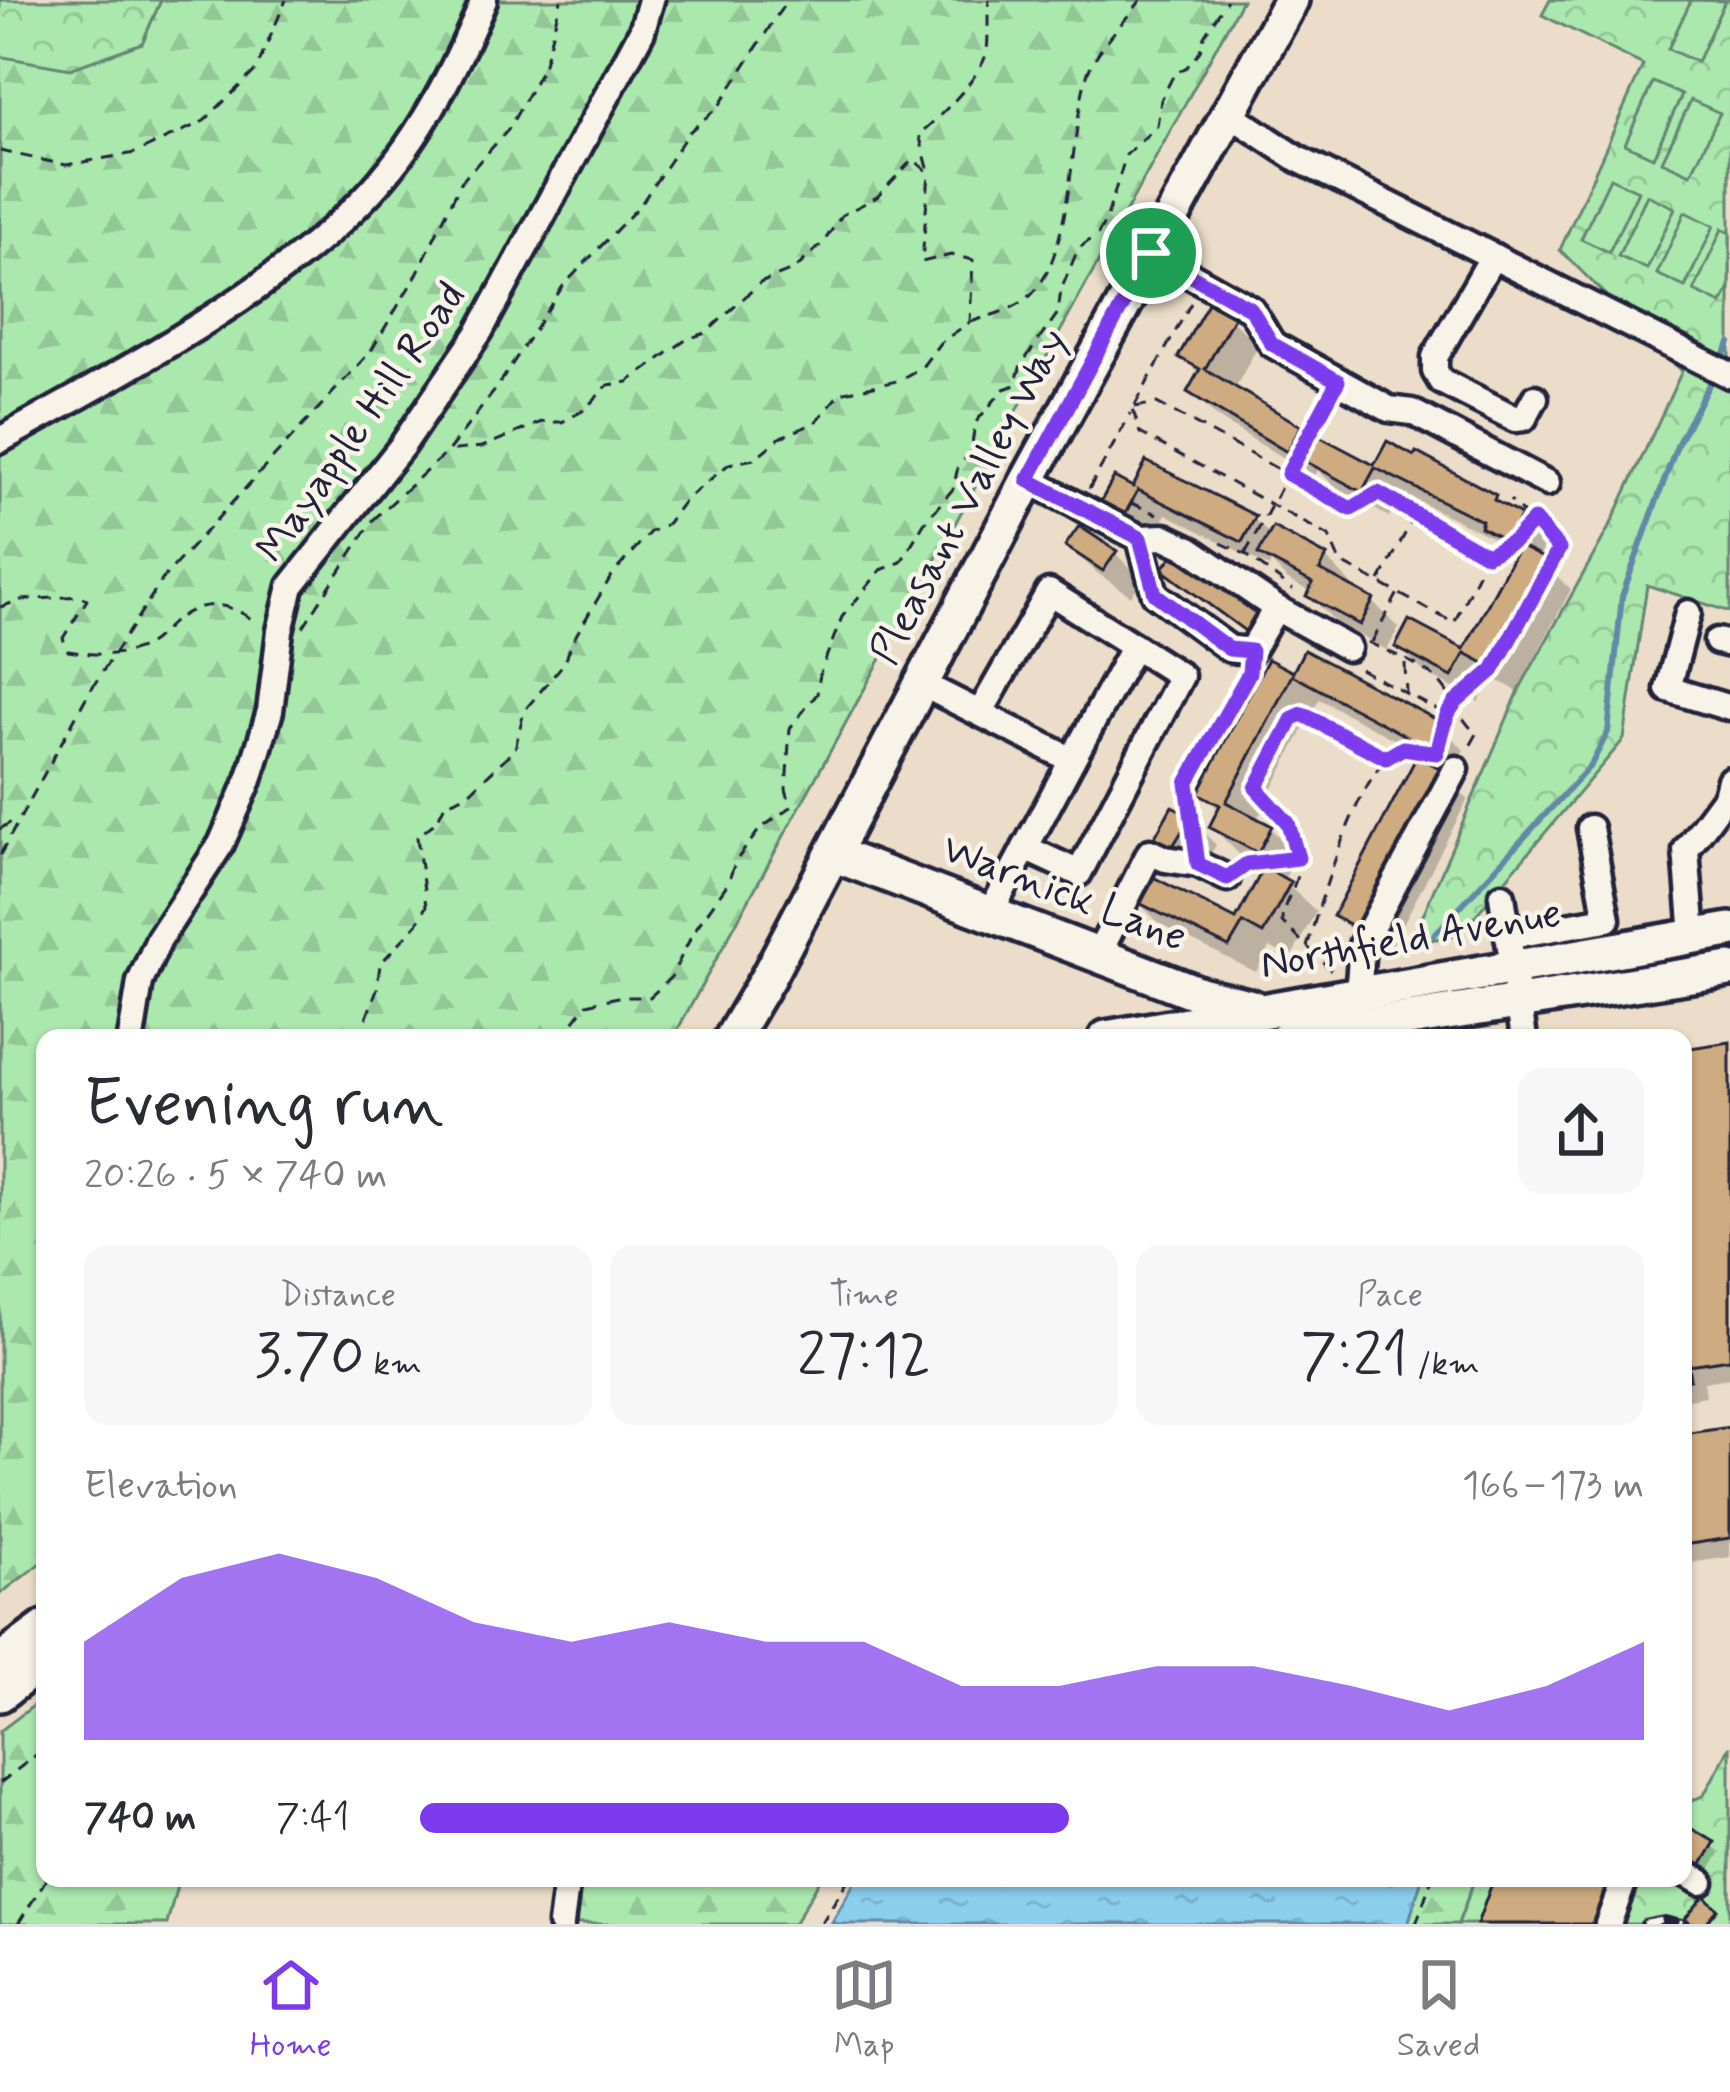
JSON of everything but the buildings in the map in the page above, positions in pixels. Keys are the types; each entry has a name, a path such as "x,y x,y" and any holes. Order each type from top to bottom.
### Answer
{"main road":[{"name":"Pleasant Valley Way","path":"737,1029 1028,480 1291,0"},
{"name":"Warnick Lane","path":"833,854 1200,994 1265,1010"},
{"name":"Northfield Avenue","path":"1210,1029 1347,985 1511,952 1730,930"},
{"name":"Northfield Avenue","path":"1349,1029 1730,969"},
{"path":"0,1661 36,1635"},
{"path":"0,1694 36,1667"}],"street":[{"path":"0,440 237,299 322,237 372,190 420,129 484,0"},
{"name":"Mayapple Hill Road","path":"132,1029 140,982 159,939 221,844 255,763 270,711 291,586 402,446 480,331 642,31 651,0"},
{"path":"1228,113 1298,159 1730,375"},
{"path":"1151,253 1251,309 1272,344 1389,409 1412,412 1547,483"},
{"path":"1492,256 1435,357 1435,370 1441,381 1516,419 1524,418 1535,398"},
{"path":"1028,480 1140,538 1165,537 1188,548 1276,608 1360,646"},
{"path":"1140,538 1155,594 1229,649 1251,651 1276,608"},
{"path":"980,713 1048,592 1181,676 1079,873 1025,848"},
{"path":"1688,613 1667,688 1730,708"},
{"path":"990,914 1134,646"},
{"path":"922,683 1072,760"},
{"path":"1347,985 1362,945 1456,769"},
{"path":"1693,937 1686,850 1726,796 1730,780"},
{"path":"1511,952 1607,919 1590,828"},
{"path":"1098,955 1150,852 1198,864 1227,878"},
{"path":"1502,896 1523,1029"},
{"path":"561,1924 566,1887"},
{"path":"1608,1924 1622,1887"}],"path":[{"path":"0,151 66,165 135,153 204,121 256,70 286,0"},
{"path":"0,855 88,694 164,577 371,351 417,274 460,182 508,130 543,68 561,0"},
{"path":"970,322 973,260 951,255 922,262 929,172 919,134 980,69 987,53 989,0"},
{"path":"362,1029 377,989 380,964 417,924 426,906 417,837 437,821 445,804 468,794 515,749 524,711 565,662 611,574 650,532 667,524 684,501 729,464 754,459 781,437 815,423 840,393 897,381 922,368 940,343 970,322 1013,307 1034,293 1052,258 1064,214 1089,70 1141,0"},
{"path":"568,1029 587,1004 650,997 671,977 694,931 728,884 735,862 760,829 791,806 786,789 790,728 818,694 820,673 842,617 881,570 901,562 924,523 953,489 958,467 970,452 975,423 1004,388 1015,385 1021,365 1058,313 1061,290 1078,250 1098,234 1106,220 1126,155 1157,126 1161,100 1174,74 1187,68 1200,52 1204,36 1227,0"},
{"path":"448,451 482,447 542,422 562,422 573,416 608,385 628,382 687,339 706,333 760,284 795,268 823,243 842,215 877,197 913,159 929,172"},
{"path":"1080,507 1202,282"},
{"path":"1245,554 1338,381"},
{"path":"1133,409 1157,403 1351,509 1378,493 1487,555"},
{"path":"1133,409 1140,434 1329,536 1340,562 1454,622 1487,555 1514,541 1534,520"},
{"path":"1307,947 1337,847 1386,758 1403,748 1437,753 1447,715 1493,670 1559,549 1510,500"},
{"path":"1380,583 1416,514"},
{"path":"1360,646 1398,593"},
{"path":"1198,864 1187,783 1249,673 1251,651"},
{"path":"1405,661 1406,694"},
{"path":"1347,985 1282,922 1282,910 1297,878 1298,858 1288,823 1256,788 1293,718 1302,714 1386,758"},
{"path":"0,829 17,818"},
{"path":"1227,878 1247,864 1298,858"},
{"path":"0,1783 36,1755"},
{"path":"17,1924 40,1887"},
{"path":"821,1924 843,1887"},
{"path":"1416,1924 1429,1887"}],"green space":[{"path":"0,0 161,0 142,43 70,69 3,57"},
{"path":"161,0 1242,0 678,1029 36,1029 36,1567 0,1594 0,52 4,57 142,43"},
{"path":"1550,0 1730,0 1730,612 1647,585 1624,739 1459,935 1411,943 1520,688 1612,522 1682,371 1560,250 1643,65 1542,15"},
{"path":"1691,0 1725,1 1697,62 1668,49"},
{"path":"1653,82 1682,95 1653,157 1625,144"},
{"path":"1691,100 1720,113 1691,174 1662,161"},
{"path":"1610,178 1638,191 1609,252 1581,239"},
{"path":"1647,195 1675,208 1647,269 1618,256"},
{"path":"1685,212 1714,226 1685,287 1657,274"},
{"path":"1722,229 1730,233 1730,288 1722,304 1694,291"},
{"path":"36,1704 36,1887 177,1887 167,1924 0,1924 0,1731"},
{"path":"1730,1746 1730,1924 1458,1924 1472,1887 1692,1887 1692,1801 1704,1795"},
{"path":"580,1887 816,1887 794,1924 574,1924"},
{"path":"1419,1887 1472,1887 1458,1924 1408,1924"}],"water":[{"path":"852,1887 1419,1887 1408,1924 831,1924"}],"waterway":[{"path":"1721,361 1730,343"},
{"path":"1434,935 1591,765 1608,732 1622,596 1678,443 1715,373"}],"railway":[{"path":"1644,1924 1665,1920 1682,1924"}],"route":[{"path":"1151,253 1251,309 1272,344 1338,381 1288,474 1351,509 1378,493 1487,555 1514,541 1534,520 1559,549 1493,670 1447,715 1437,753 1403,748 1386,758 1302,714 1293,718 1256,788 1288,823 1298,858 1247,864 1227,878 1198,864 1187,783 1249,673 1251,651 1229,649 1155,594 1140,538 1028,480 1151,253"}]}
